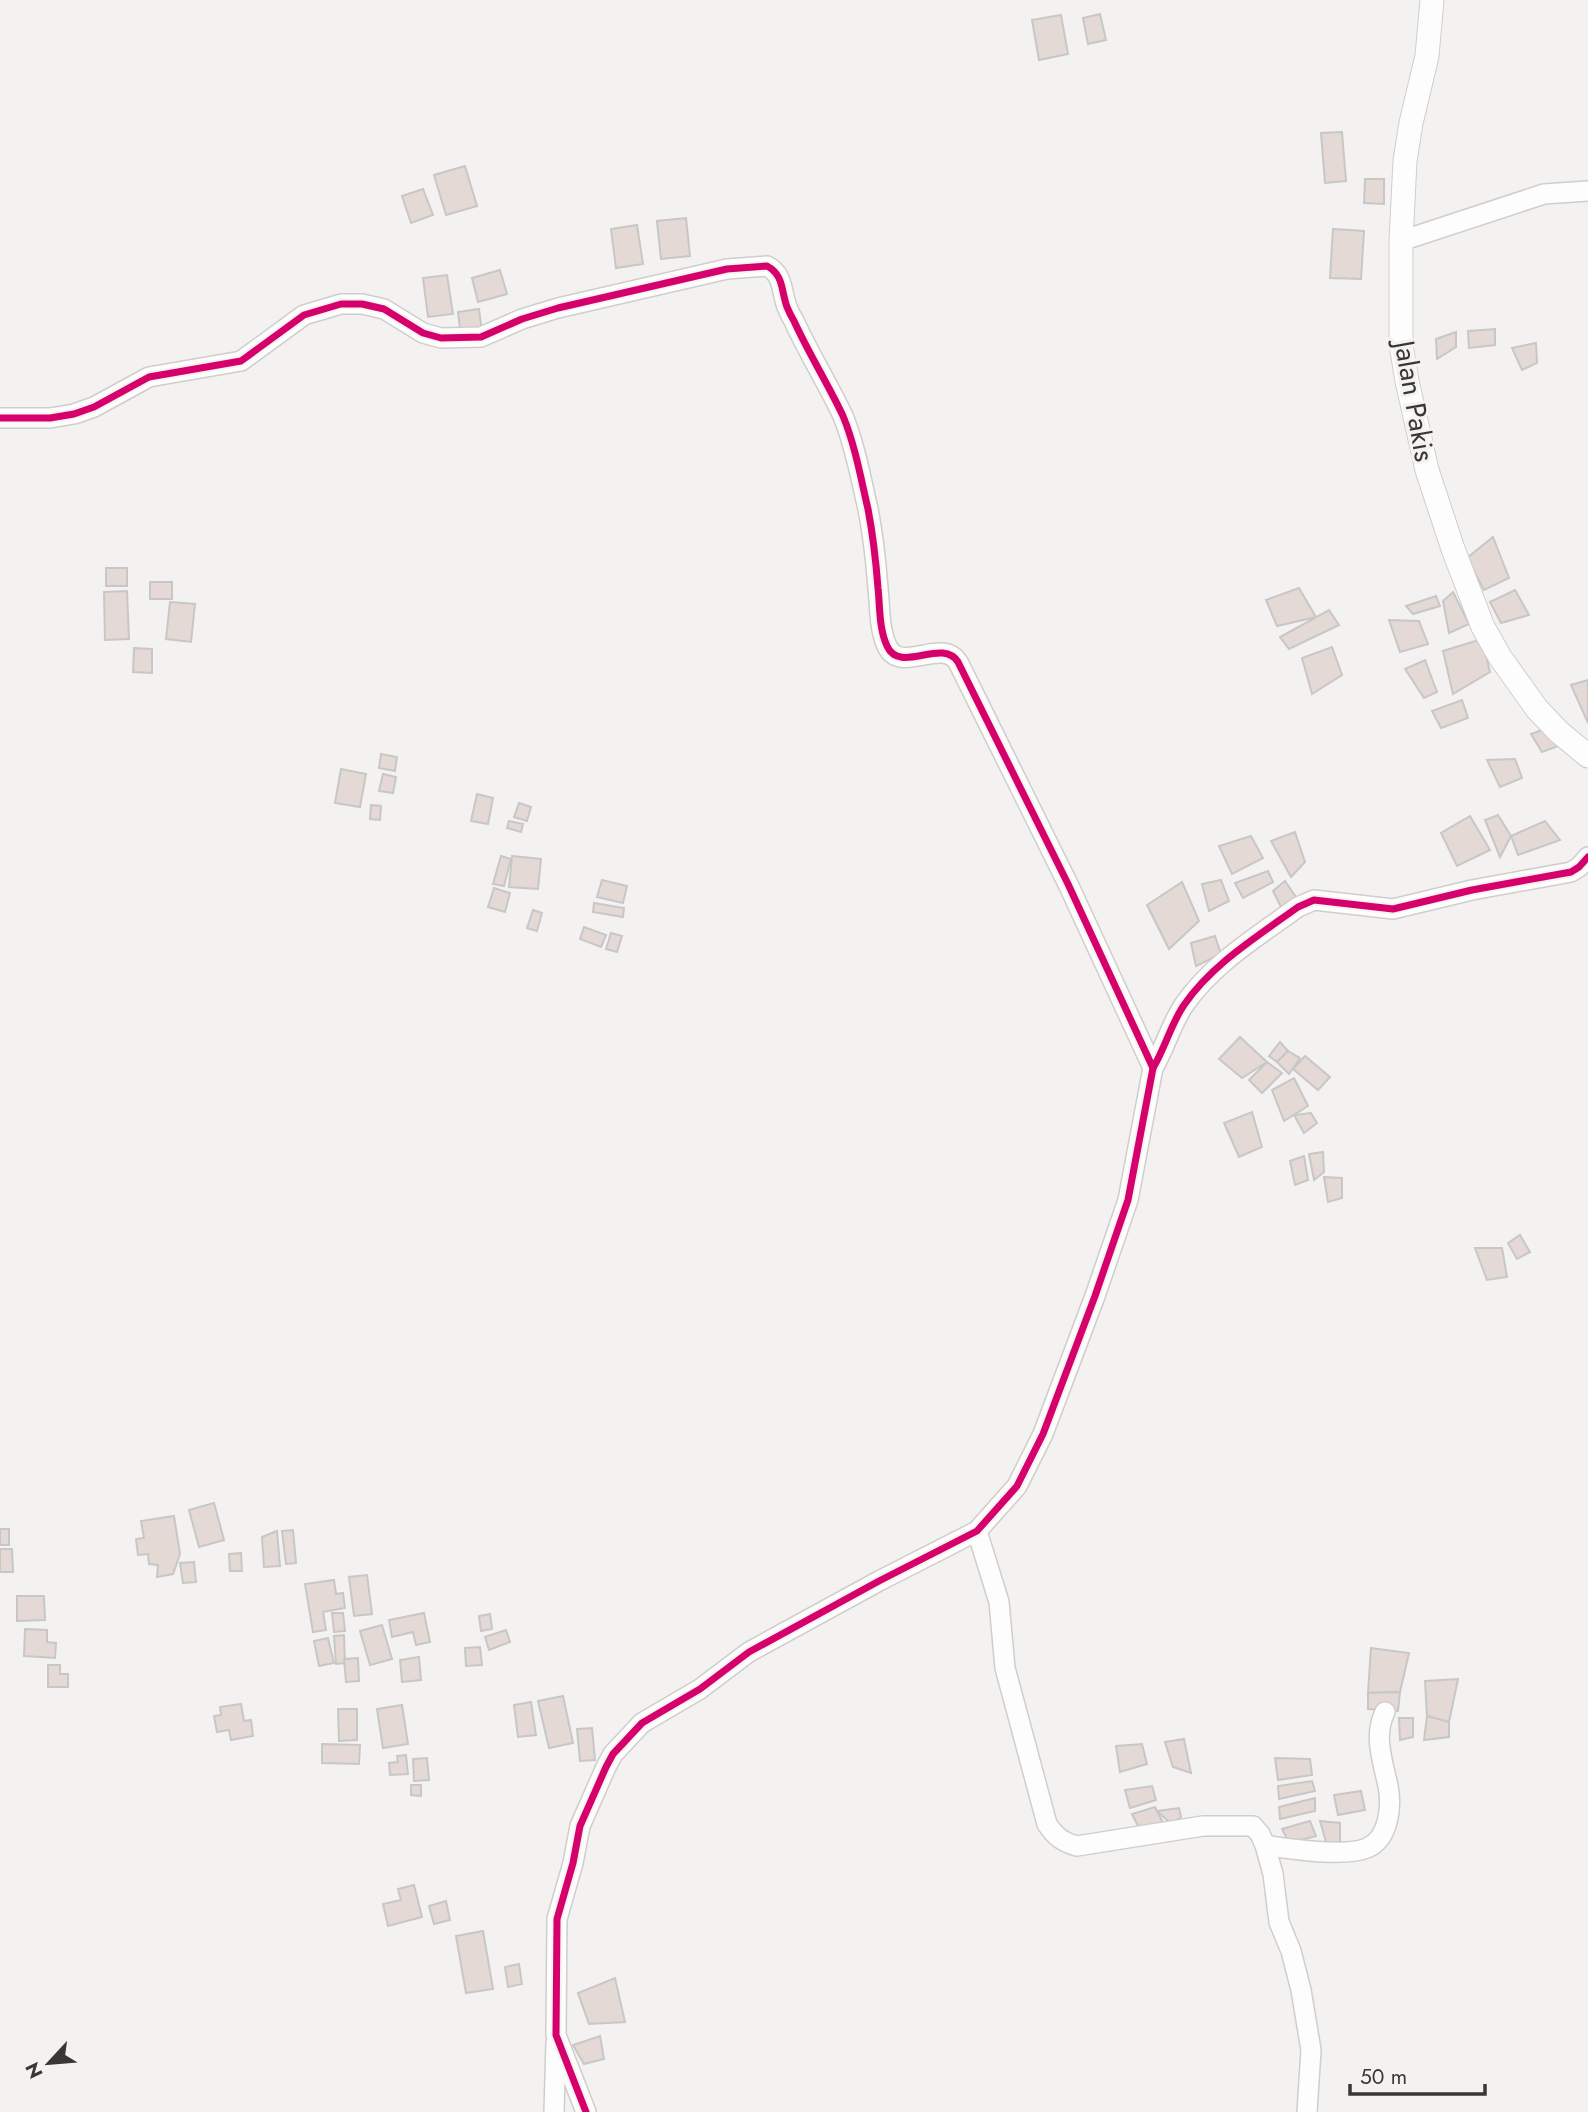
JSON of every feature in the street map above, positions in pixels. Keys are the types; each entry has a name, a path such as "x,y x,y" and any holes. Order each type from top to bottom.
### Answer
{"street":[{"name":"Jalan Pakis","path":"1432,0 1427,56 1405,161 1401,241 1401,345 1407,380 1427,470 1462,575 1483,626 1500,657 1537,709 1588,756"},
{"path":"1401,241 1544,194 1588,191"},
{"path":"0,418 50,418 74,414 94,407 149,377 241,361 304,315 341,304 362,304 384,310 423,332 441,338 481,337 522,319 558,309 727,269 767,265 778,274 786,306 847,429 868,509 881,621 888,648 891,654 896,656 950,654 958,662 1063,874 1153,1068"},
{"path":"554,2112 557,1919 580,1826 613,1754 642,1723 700,1689 749,1652 977,1531 1017,1486 1044,1434 1096,1296 1128,1200 1153,1068 1182,1009 1194,991 1229,958 1307,902 1314,900 1393,909 1472,890 1571,872 1588,857"},
{"path":"977,1531 999,1602 1005,1668 1046,1824 1055,1836 1077,1846 1203,1826 1253,1826 1260,1834 1273,1874 1279,1922 1291,1951 1301,1990 1311,2050 1307,2112"},
{"path":"1265,1845 1353,1851 1373,1844 1385,1828 1388,1816 1389,1790 1379,1739 1380,1722 1385,1712"},
{"path":"556,2035 586,2112"}],"building":[{"path":"1100,14 1106,40 1088,44 1083,18"},
{"path":"1061,15 1068,54 1039,60 1032,20"},
{"path":"1342,132 1346,181 1325,183 1321,133"},
{"path":"465,166 477,206 446,215 434,175"},
{"path":"1365,179 1384,179 1384,204 1364,203"},
{"path":"423,189 433,215 411,223 402,196"},
{"path":"686,218 690,256 661,259 657,221"},
{"path":"637,225 643,264 616,268 611,229"},
{"path":"1333,229 1364,231 1361,279 1330,278"},
{"path":"500,270 507,294 478,302 472,278"},
{"path":"447,275 453,314 428,317 423,278"},
{"path":"479,309 482,333 461,336 458,312"},
{"path":"1495,329 1495,345 1469,348 1468,331"},
{"path":"1456,332 1456,347 1437,359 1436,339"},
{"path":"1536,343 1537,363 1522,370 1512,348"},
{"path":"1493,537 1509,578 1484,590 1467,558"},
{"path":"106,568 127,568 127,586 106,586"},
{"path":"150,582 172,582 172,599 150,599"},
{"path":"1299,588 1316,617 1277,626 1266,600"},
{"path":"1515,590 1529,615 1501,623 1490,602"},
{"path":"127,591 129,639 105,640 104,592"},
{"path":"1453,592 1469,624 1449,633 1443,601"},
{"path":"1436,596 1440,606 1413,614 1406,606"},
{"path":"170,602 195,604 191,642 166,639"},
{"path":"1329,610 1339,625 1289,649 1280,637"},
{"path":"1389,620 1419,621 1428,644 1400,652"},
{"path":"1482,639 1490,672 1453,694 1443,651"},
{"path":"1332,647 1342,675 1312,694 1302,658"},
{"path":"134,648 152,649 152,673 133,672"},
{"path":"1425,660 1437,692 1424,698 1405,669"},
{"path":"1588,680 1588,723 1571,685"},
{"path":"1462,700 1468,718 1441,728 1432,711"},
{"path":"1545,729 1558,746 1542,752 1531,734"},
{"path":"381,754 397,757 395,771 379,768"},
{"path":"1515,759 1522,778 1500,787 1487,760"},
{"path":"341,769 366,774 360,807 335,803"},
{"path":"383,774 396,777 393,793 379,791"},
{"path":"477,794 493,798 488,824 471,821"},
{"path":"519,803 531,807 527,821 514,817"},
{"path":"371,805 381,806 380,820 370,819"},
{"path":"1498,815 1511,836 1500,857 1485,820"},
{"path":"1470,816 1490,850 1457,866 1441,833"},
{"path":"509,821 523,824 521,832 507,828"},
{"path":"1545,821 1560,840 1518,855 1511,836"},
{"path":"1295,832 1305,862 1291,877 1271,841"},
{"path":"1251,836 1263,858 1232,874 1219,846"},
{"path":"501,856 511,859 504,886 493,884"},
{"path":"512,856 541,859 538,889 509,887"},
{"path":"1268,871 1273,882 1243,898 1235,883"},
{"path":"602,880 627,886 623,903 597,897"},
{"path":"1221,880 1229,901 1209,911 1202,884"},
{"path":"1285,881 1298,900 1282,909 1273,891"},
{"path":"1182,882 1199,921 1169,949 1147,905"},
{"path":"494,888 510,893 505,912 488,907"},
{"path":"594,903 624,908 623,917 593,912"},
{"path":"533,910 542,913 537,931 527,928"},
{"path":"584,927 606,935 601,947 580,939"},
{"path":"611,933 622,936 617,952 606,949"},
{"path":"1215,936 1221,954 1196,966 1191,943"},
{"path":"1240,1037 1267,1062 1242,1078 1219,1059"},
{"path":"1280,1042 1288,1051 1277,1062 1269,1056"},
{"path":"1288,1051 1300,1058 1289,1074 1277,1062"},
{"path":"1305,1056 1330,1077 1318,1090 1293,1069"},
{"path":"1267,1062 1282,1073 1262,1093 1249,1080"},
{"path":"1294,1078 1308,1106 1284,1121 1272,1090"},
{"path":"1252,1112 1262,1147 1239,1157 1224,1123"},
{"path":"1311,1113 1317,1123 1304,1133 1294,1115"},
{"path":"1323,1152 1324,1172 1314,1180 1309,1154"},
{"path":"1304,1156 1308,1180 1295,1185 1290,1161"},
{"path":"1324,1177 1342,1178 1342,1198 1328,1202"},
{"path":"1520,1235 1530,1252 1517,1259 1508,1243"},
{"path":"1475,1248 1502,1248 1507,1277 1487,1280"},
{"path":"214,1503 224,1540 199,1547 189,1510"},
{"path":"174,1516 180,1554 173,1574 157,1577 158,1565 149,1564 148,1554 138,1555 136,1539 144,1538 141,1521"},
{"path":"0,1529 9,1529 9,1545 0,1545"},
{"path":"293,1530 296,1563 286,1564 282,1531"},
{"path":"277,1531 280,1566 264,1567 262,1537"},
{"path":"0,1549 12,1549 13,1572 0,1572"},
{"path":"241,1553 242,1571 230,1571 229,1554"},
{"path":"194,1562 196,1582 183,1583 180,1563"},
{"path":"367,1575 372,1614 354,1616 349,1577"},
{"path":"334,1580 336,1594 343,1593 345,1608 323,1612 326,1630 313,1632 305,1584"},
{"path":"17,1596 44,1596 45,1620 17,1621"},
{"path":"332,1613 343,1613 345,1631 334,1632"},
{"path":"424,1613 430,1642 416,1645 413,1632 392,1637 389,1620"},
{"path":"490,1614 492,1629 481,1631 479,1616"},
{"path":"382,1625 392,1659 370,1665 360,1631"},
{"path":"25,1629 47,1630 47,1642 56,1643 55,1658 24,1656"},
{"path":"506,1630 510,1642 489,1650 485,1637"},
{"path":"344,1635 345,1663 336,1664 334,1636"},
{"path":"328,1638 334,1663 319,1666 314,1641"},
{"path":"480,1647 482,1665 466,1666 465,1648"},
{"path":"1371,1648 1409,1653 1400,1692 1368,1693"},
{"path":"419,1657 421,1680 402,1682 400,1660"},
{"path":"358,1658 359,1681 346,1682 344,1659"},
{"path":"48,1665 60,1665 60,1674 68,1674 68,1687 48,1687"},
{"path":"1458,1679 1449,1722 1427,1716 1425,1681"},
{"path":"1400,1692 1398,1711 1368,1709 1368,1693"},
{"path":"563,1696 573,1743 549,1748 538,1701"},
{"path":"531,1702 536,1735 518,1737 514,1705"},
{"path":"241,1704 244,1721 251,1720 253,1736 231,1740 229,1730 217,1732 214,1716 221,1715 220,1707"},
{"path":"402,1705 408,1744 383,1748 377,1709"},
{"path":"338,1709 357,1709 357,1740 339,1741"},
{"path":"1427,1716 1449,1722 1449,1737 1424,1740"},
{"path":"1399,1718 1413,1718 1413,1737 1400,1740"},
{"path":"592,1728 595,1760 580,1761 577,1729"},
{"path":"1184,1739 1191,1773 1173,1767 1165,1742"},
{"path":"322,1744 360,1745 359,1764 322,1763"},
{"path":"1142,1744 1147,1764 1120,1772 1116,1746"},
{"path":"406,1755 408,1774 390,1775 389,1763 398,1762 397,1756"},
{"path":"427,1758 429,1780 414,1781 413,1759"},
{"path":"1275,1758 1310,1759 1312,1775 1278,1780"},
{"path":"1312,1781 1315,1791 1279,1799 1278,1786"},
{"path":"411,1785 421,1785 421,1796 411,1795"},
{"path":"1152,1786 1156,1800 1130,1808 1125,1790"},
{"path":"1361,1791 1365,1810 1338,1815 1334,1795"},
{"path":"1315,1798 1315,1811 1280,1819 1279,1807"},
{"path":"1155,1807 1163,1823 1140,1830 1132,1814"},
{"path":"1179,1808 1181,1817 1171,1824 1157,1811"},
{"path":"1310,1821 1316,1836 1289,1843 1282,1829"},
{"path":"1320,1821 1340,1823 1340,1846 1327,1845"},
{"path":"414,1885 422,1917 388,1926 383,1904 401,1900 398,1889"},
{"path":"446,1901 450,1920 434,1924 429,1906"},
{"path":"483,1931 493,1989 466,1993 456,1936"},
{"path":"519,1964 522,1984 508,1987 505,1967"},
{"path":"615,1978 625,2022 589,2024 578,1993"},
{"path":"600,2036 604,2059 584,2064 573,2045"}],"cycle path":[{"path":"0,418 50,418 74,414 94,407 149,377 241,361 304,315 341,304 362,304 384,309 423,333 441,338 481,337 522,319 558,308 727,269 767,266 779,279 789,311 843,416 851,439 870,519 881,625 887,646 893,654 901,657 942,653 951,655 958,662 1068,884 1153,1068"},
{"path":"586,2112 556,2035 557,1919 580,1826 613,1754 642,1723 700,1689 749,1652 977,1531 1017,1486 1043,1434 1128,1200 1153,1068 1179,1012 1195,990 1236,952 1298,907 1314,900 1393,909 1472,890 1571,872 1588,857"}]}
